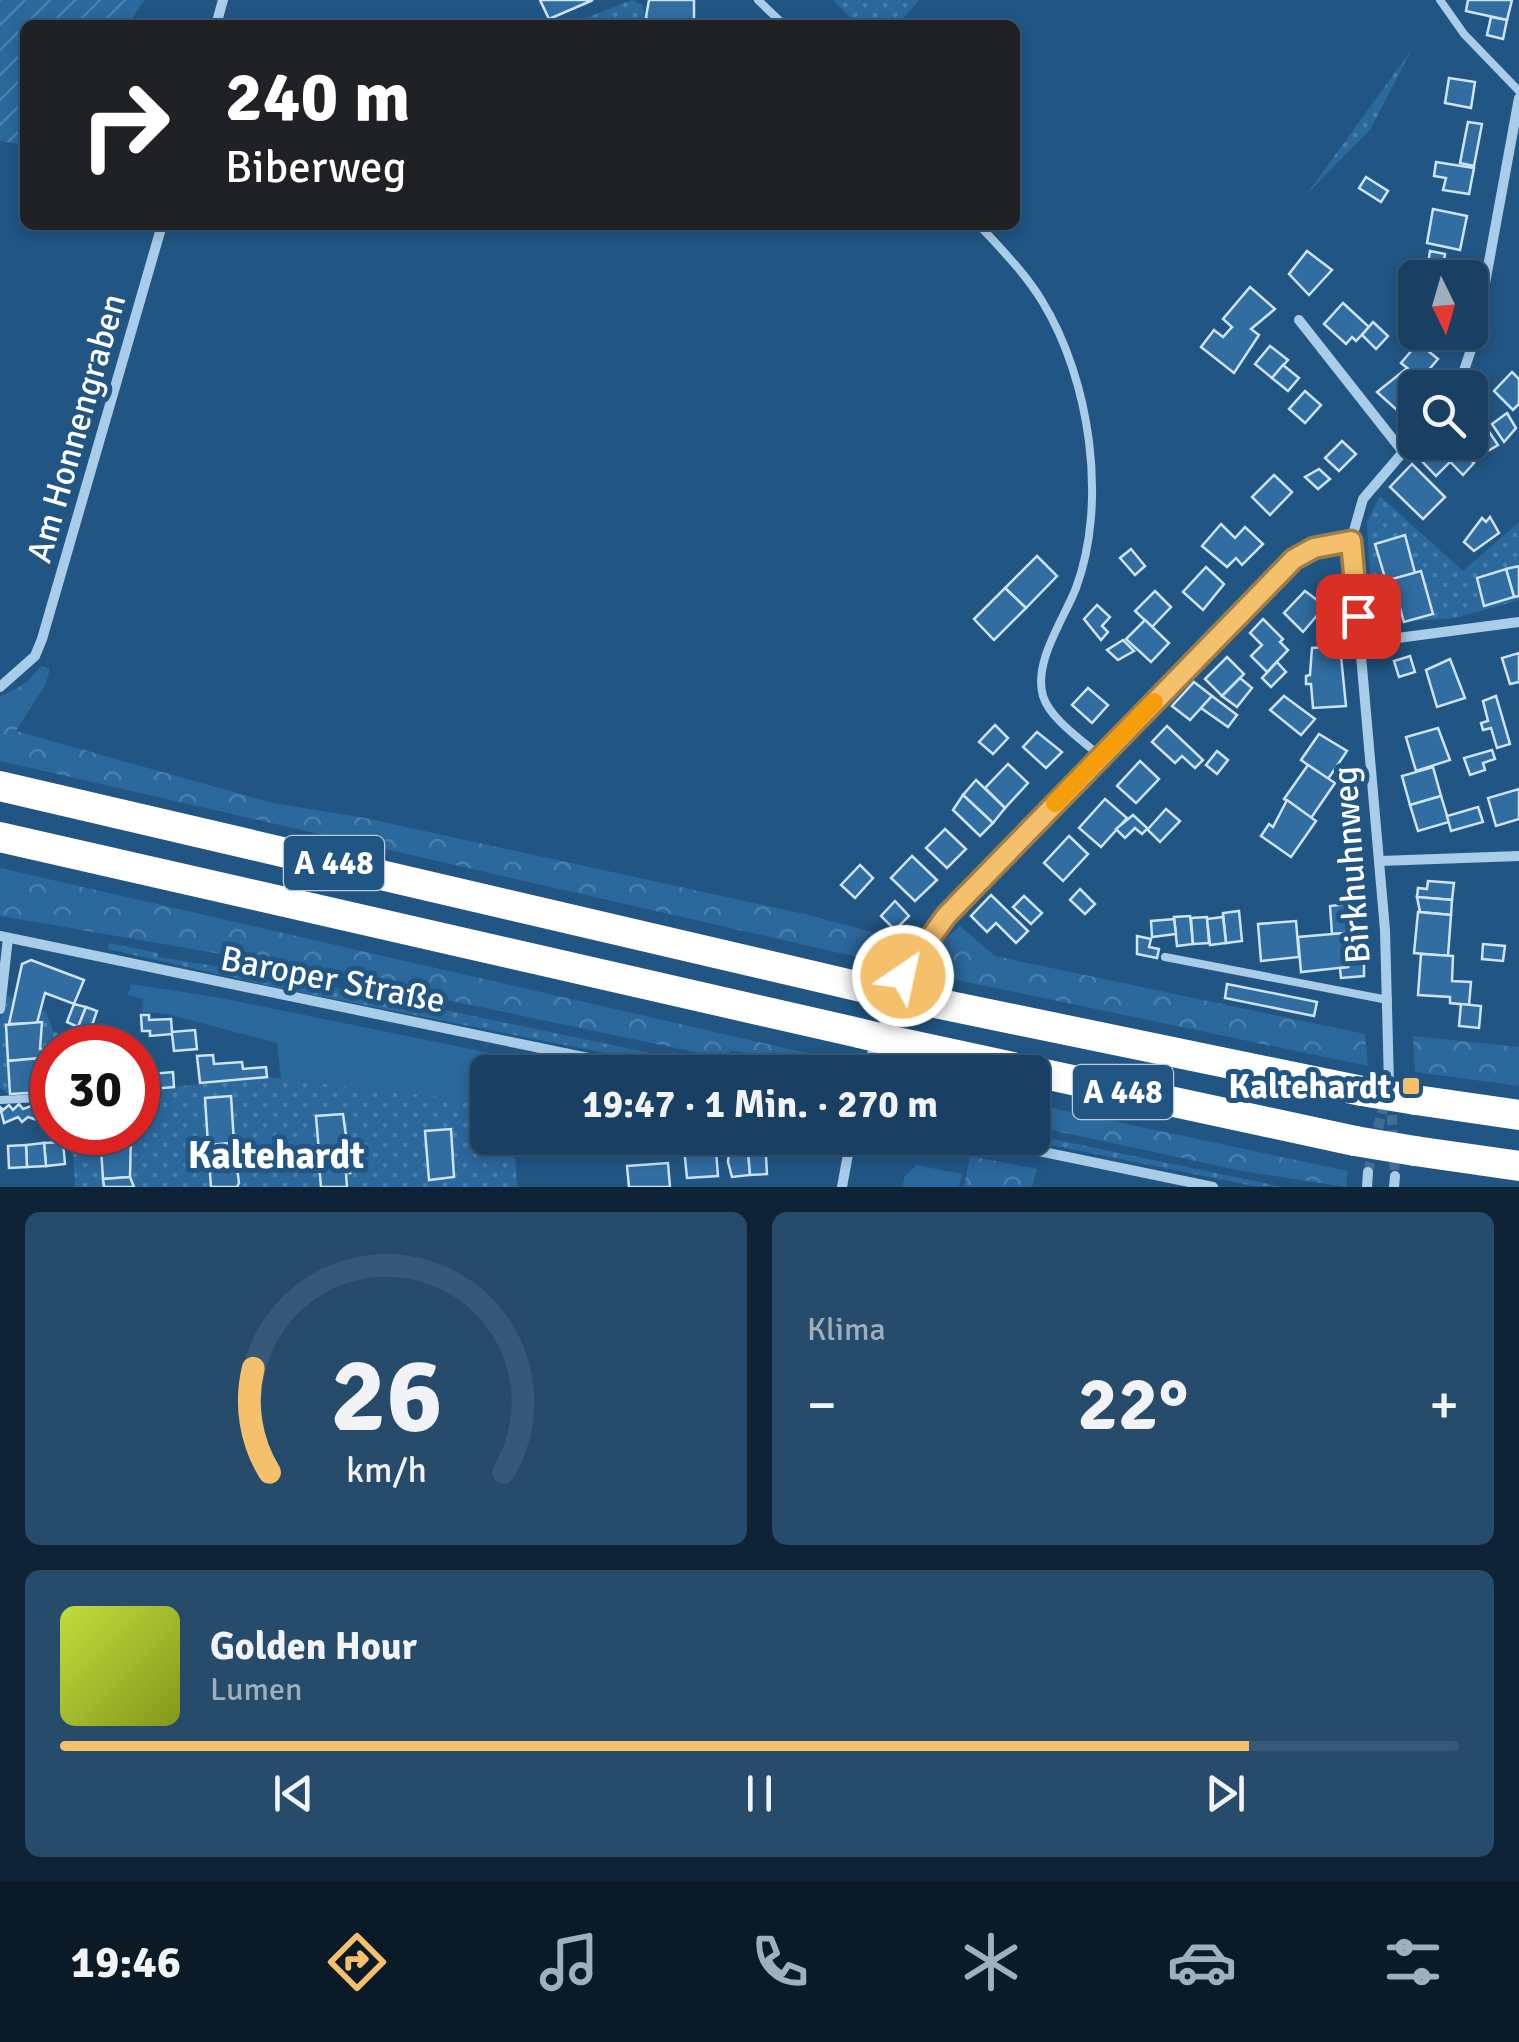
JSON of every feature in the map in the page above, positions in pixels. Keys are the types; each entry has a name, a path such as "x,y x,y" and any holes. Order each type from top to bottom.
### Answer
{"highway":[{"name":"A 448","path":"0,786 878,991 1375,1088 1416,1100 1519,1115"},
{"name":"A 448","path":"0,837 892,1041 1355,1142 1519,1166"}],"street":[{"path":"1464,370 1475,338 1519,95"},
{"name":"Am Honnengraben","path":"0,687 36,656 42,639 161,230"},
{"path":"1299,320 1398,446"},
{"path":"870,1055 918,950 1100,756 1294,559 1314,548 1351,541 1363,499 1398,458"},
{"name":"Birkhuhnweg","path":"1351,541 1380,861 1388,1000 1375,1088"},
{"path":"1360,643 1519,622"},
{"path":"1380,861 1519,856"},
{"path":"0,1009 4,937"},
{"name":"Baroper Straße","path":"4,937 574,1055"},
{"path":"1050,1153 1213,1187"},
{"path":"842,1187 849,1155"},
{"path":"1367,1187 1368,1172"}],"lane":[{"path":"758,0 779,20"},
{"path":"1440,0 1464,34 1519,95"},
{"path":"983,230 1041,298 1061,338 1076,384 1089,465 1090,522 1077,586 1044,664 1041,686 1049,708 1100,756"},
{"path":"1165,958 1388,1000"},
{"path":"0,1100 30,1099"}],"green space":[{"path":"0,0 145,0 130,20 20,20 20,144 0,141"},
{"path":"632,0 643,5 644,20 581,20"},
{"path":"833,0 919,0 902,20 852,20"},
{"path":"1412,49 1370,130 1306,195"},
{"path":"1380,496 1463,571 1519,522 1519,600 1456,618 1373,624 1367,522"},
{"path":"41,666 50,669 45,685 16,731 273,803 365,818 809,915 875,933 896,955 892,965 0,761 0,697 26,683"},
{"path":"0,868 816,1055 753,1055 731,1050 729,1055 709,1055 256,960 0,916"},
{"path":"960,926 995,956 1365,1034 1368,1066 919,972 933,950"},
{"path":"109,943 158,953 158,957 291,978 660,1055 615,1055 284,989 108,949"},
{"path":"131,984 221,998 501,1055 470,1055 470,1100 281,1079 277,1043 167,1014 142,1012 143,999 128,995"},
{"path":"7,996 46,1012 51,1025 30,1025 30,1096 10,1095 0,1088 0,1020"},
{"path":"1413,1036 1519,1047 1519,1086 1415,1072"},
{"path":"267,1077 470,1100 470,1155 515,1155 517,1187 75,1187 73,1155 160,1155 160,1088"},
{"path":"1050,1108 1348,1171 1346,1187 1242,1171 1050,1130"},
{"path":"1050,1139 1283,1187 1254,1186 1050,1145"},
{"path":"970,1156 1037,1169 1032,1187 964,1187"},
{"path":"917,1165 962,1174 959,1187 902,1187 905,1175"}],"building":[{"path":"540,0 593,0 549,19"},
{"path":"649,0 694,0 694,20 646,17"},
{"path":"1468,0 1512,0 1507,20 1466,11"},
{"path":"1491,17 1507,20 1503,39 1487,35"},
{"path":"1449,78 1475,82 1471,108 1445,103"},
{"path":"1468,122 1482,124 1474,166 1460,163"},
{"path":"1436,162 1474,168 1469,194 1443,190 1446,178 1434,176"},
{"path":"1366,177 1388,191 1381,202 1359,188"},
{"path":"1433,209 1467,216 1460,250 1427,243"},
{"path":"1307,251 1332,270 1309,295 1289,274"},
{"path":"1430,251 1445,254 1444,260 1429,260"},
{"path":"1250,287 1275,309 1251,329 1259,335 1234,373 1201,347 1214,330 1223,337 1232,327 1223,319"},
{"path":"1343,303 1369,327 1356,341 1352,337 1346,344 1324,324"},
{"path":"1373,322 1388,336 1376,349 1362,335"},
{"path":"1270,346 1288,360 1272,378 1255,364"},
{"path":"1412,350 1427,350 1438,359 1429,370 1410,370 1401,363"},
{"path":"1283,365 1299,378 1288,391 1272,378"},
{"path":"1512,372 1519,379 1519,404 1513,410 1494,391"},
{"path":"1398,375 1398,411 1377,392"},
{"path":"1305,391 1321,405 1305,423 1289,409"},
{"path":"1507,413 1516,428 1504,442 1492,424"},
{"path":"1488,430 1498,445 1488,451"},
{"path":"1342,441 1356,454 1339,471 1325,458"},
{"path":"1421,460 1448,460 1436,476"},
{"path":"1448,460 1474,463 1463,475"},
{"path":"1412,464 1445,497 1423,519 1390,487"},
{"path":"1319,469 1330,479 1318,489 1305,477"},
{"path":"1274,475 1292,492 1270,515 1252,497"},
{"path":"1490,517 1499,533 1474,551 1464,542 1482,518 1486,522"},
{"path":"1221,524 1235,538 1245,527 1263,544 1242,565 1236,558 1227,567 1202,546"},
{"path":"1405,535 1415,573 1386,581 1375,544"},
{"path":"1131,549 1145,566 1135,575 1120,558"},
{"path":"1037,556 1057,576 1026,608 1005,588"},
{"path":"1519,566 1519,596 1514,597 1506,569"},
{"path":"1206,567 1224,584 1203,610 1183,592"},
{"path":"1506,569 1514,597 1484,606 1477,578"},
{"path":"1421,571 1433,614 1404,622 1392,579"},
{"path":"1005,588 1026,608 994,640 974,619"},
{"path":"1155,591 1171,607 1152,627 1135,611"},
{"path":"1305,591 1325,606 1303,632 1284,613"},
{"path":"1097,605 1110,617 1102,626 1108,632 1101,640 1084,619"},
{"path":"1263,619 1283,639 1280,642 1288,650 1267,672 1251,656 1262,645 1250,633"},
{"path":"1145,620 1169,643 1151,662 1126,639"},
{"path":"1123,640 1134,651 1118,660 1107,650"},
{"path":"1340,646 1346,706 1313,708 1311,684 1306,684 1312,648"},
{"path":"1519,653 1519,682 1510,684 1502,658"},
{"path":"1410,656 1415,672 1399,677 1394,661"},
{"path":"1227,657 1244,674 1222,696 1205,679"},
{"path":"1450,659 1465,698 1437,707 1426,670"},
{"path":"1277,662 1286,672 1271,687 1262,678"},
{"path":"1240,678 1252,688 1237,707 1222,696"},
{"path":"1194,682 1212,696 1190,720 1172,706"},
{"path":"1088,688 1108,705 1092,723 1072,705"},
{"path":"1212,696 1237,715 1228,727 1201,708"},
{"path":"1284,696 1315,719 1301,735 1270,710"},
{"path":"1496,696 1510,744 1497,748 1491,728 1483,730 1481,723 1488,721 1483,701"},
{"path":"995,725 1008,738 993,754 979,742"},
{"path":"1167,726 1203,760 1195,768 1182,756 1175,763 1152,742"},
{"path":"1438,728 1450,760 1416,771 1406,737"},
{"path":"1037,732 1062,752 1046,768 1023,747"},
{"path":"1319,734 1347,751 1328,779 1301,760"},
{"path":"1492,750 1495,759 1483,763 1485,770 1470,775 1464,758"},
{"path":"1217,751 1228,760 1217,774 1206,765"},
{"path":"1140,761 1159,779 1136,803 1117,786"},
{"path":"1008,764 1028,783 1005,808 985,788"},
{"path":"1308,765 1335,783 1311,818 1284,799"},
{"path":"1433,767 1441,796 1410,805 1402,776"},
{"path":"976,780 1005,808 993,823 963,795"},
{"path":"1519,789 1519,819 1496,826 1488,798"},
{"path":"963,795 993,823 980,836 953,810"},
{"path":"1441,796 1449,822 1418,831 1410,805"},
{"path":"1105,799 1127,818 1101,847 1079,828"},
{"path":"1287,800 1316,821 1291,857 1261,836 1269,824 1273,827"},
{"path":"1478,807 1483,822 1451,831 1447,816"},
{"path":"1166,809 1180,821 1160,842 1147,829 1142,834 1135,828 1125,838 1116,829 1133,815 1148,829"},
{"path":"945,829 966,849 947,868 926,848"},
{"path":"1069,836 1088,854 1063,881 1044,863"},
{"path":"912,856 937,880 915,901 891,878"},
{"path":"860,865 873,878 855,898 841,885"},
{"path":"1428,881 1454,883 1452,900 1417,897 1418,888 1427,889"},
{"path":"1080,889 1095,904 1085,914 1070,900"},
{"path":"991,895 1028,931 1016,943 996,923 987,932 971,916"},
{"path":"1024,896 1042,913 1031,924 1013,907"},
{"path":"1417,897 1452,900 1451,915 1420,912"},
{"path":"895,901 909,916 895,930 881,916"},
{"path":"1357,903 1359,927 1364,927 1364,976 1341,978 1340,968 1348,967 1344,933 1332,934 1330,906"},
{"path":"1239,911 1242,941 1226,943 1223,913"},
{"path":"1418,912 1451,915 1448,956 1414,953"},
{"path":"1190,916 1193,944 1177,946 1174,917"},
{"path":"1207,917 1209,943 1193,944 1191,918"},
{"path":"1223,917 1226,943 1210,945 1207,919"},
{"path":"1174,919 1176,934 1152,937 1151,921"},
{"path":"1296,921 1299,957 1261,961 1258,924"},
{"path":"1344,933 1348,967 1301,972 1298,937"},
{"path":"1137,936 1151,939 1149,947 1159,949 1157,958 1137,954"},
{"path":"1483,944 1505,946 1503,961 1482,959"},
{"path":"1421,954 1453,956 1452,981 1471,982 1469,1005 1450,1003 1450,997 1418,995"},
{"path":"31,960 84,980 74,1004 45,993 37,1023 9,1024 22,964"},
{"path":"1227,984 1317,1002 1314,1016 1225,998"},
{"path":"74,1004 86,1007 79,1025 67,1022"},
{"path":"1461,1004 1481,1006 1479,1028 1459,1026"},
{"path":"86,1007 97,1011 92,1025 79,1025"},
{"path":"141,1015 149,1015 149,1020 171,1019 172,1032 195,1030 197,1049 174,1051 172,1034 160,1035 160,1025 142,1025"},
{"path":"42,1022 30,1025 30,1059 8,1061 6,1025"},
{"path":"213,1055 214,1064 242,1062 243,1069 266,1067 267,1077 200,1083 197,1056"},
{"path":"30,1059 30,1093 10,1094 8,1061"},
{"path":"173,1072 174,1087 160,1088 160,1073"},
{"path":"231,1096 234,1143 208,1145 205,1098"},
{"path":"19,1104 23,1109 30,1106 30,1118 22,1122 18,1117 4,1123 0,1107 3,1110 9,1105 13,1110"},
{"path":"343,1114 349,1158 320,1164 316,1116"},
{"path":"451,1129 454,1177 429,1180 425,1131"},
{"path":"234,1143 237,1187 211,1187 208,1145"},
{"path":"26,1145 30,1145 30,1155 45,1155 46,1166 27,1167"},
{"path":"26,1145 27,1167 9,1168 8,1146"},
{"path":"45,1155 64,1155 65,1164 46,1166"},
{"path":"101,1155 131,1155 130,1177 103,1179"},
{"path":"685,1155 716,1155 718,1176 687,1178"},
{"path":"729,1155 748,1155 750,1175 732,1177"},
{"path":"748,1155 766,1155 767,1174 750,1175"},
{"path":"346,1162 350,1173 346,1173 347,1187 321,1187 319,1164"},
{"path":"668,1163 670,1187 629,1187 627,1166"},
{"path":"130,1177 134,1187 104,1187 103,1179"}],"tunnel":[{"path":"1368,1172 1385,1099"},
{"path":"1391,1100 1395,1176"}],"slow traffic":[{"path":"1055,803 1154,702"}],"place":[{"name":"Kaltehardt","path":"1411,1086"}],"district":[{"name":"Kaltehardt","path":"276,1155"}],"route":[{"path":"903,976 946,916 1294,559 1314,548 1351,541 1358,616"}]}
